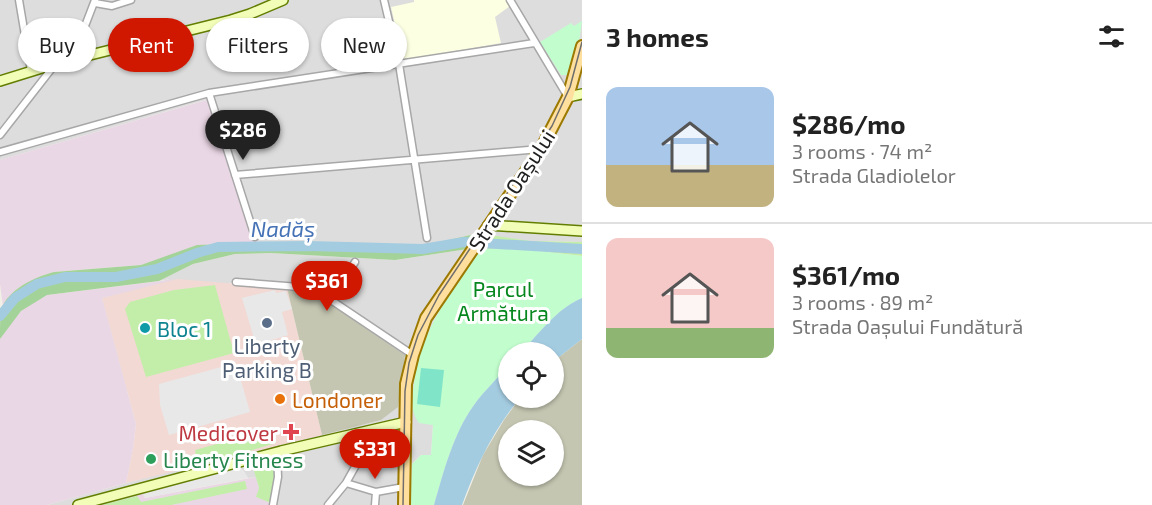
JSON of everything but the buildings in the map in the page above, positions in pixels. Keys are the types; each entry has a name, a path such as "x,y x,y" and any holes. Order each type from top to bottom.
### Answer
{"main road":[{"name":"Strada Oașului","path":"404,505 406,384 412,355 426,318 541,149 568,97 582,46"},
{"name":"Strada Oașului","path":"568,97 573,94 582,66"}],"street":[{"path":"19,0 22,18"},
{"path":"88,18 95,1 112,6 131,0"},
{"path":"96,55 231,20 283,0"},
{"path":"384,0 388,18"},
{"path":"510,0 568,97 582,94"},
{"path":"407,63 534,43"},
{"path":"0,81 28,72"},
{"path":"0,135 50,72"},
{"path":"0,153 209,93 347,72"},
{"path":"400,72 427,238"},
{"path":"209,93 255,237"},
{"path":"235,175 541,149"},
{"path":"486,227 582,231"},
{"path":"331,300 355,262"},
{"path":"237,282 299,287 331,300 412,355"},
{"path":"78,505 277,452 405,422"},
{"path":"273,505 278,477 277,452"},
{"path":"328,505 346,483 356,465"},
{"path":"346,483 376,492 405,487"},
{"path":"375,505 376,492"}],"shaded area":[{"path":"0,0 582,0 582,242 531,241 475,234 417,247 259,243 231,175 209,99 0,160"},
{"path":"414,0 506,0 510,6 495,17 501,43 407,59 407,18 393,18 391,7 414,2"},
{"path":"210,99 231,175 259,243 209,244 141,265 55,272 41,276 17,289 3,306 0,284 0,160"},
{"path":"481,247 442,305 421,347 415,375 412,409 433,424 431,455 421,455 412,464 410,505 270,505 253,464 256,477 248,478 243,470 235,468 97,505 47,505 181,468 381,420 404,355 326,301 300,290 230,283 133,391 127,392 102,298 170,279 159,281 193,264 235,254 271,253 395,260"},
{"path":"177,279 287,288 322,435 126,483 136,424 102,298"},
{"path":"177,279 102,298 136,424 126,483 47,505 0,505 0,339 15,316 47,295"},
{"path":"287,288 300,290 326,301 405,355 398,407 381,420 322,435"},
{"name":"Liberty Parking B","path":"275,290 276,293 286,291 292,309 282,312 288,335 256,345 242,298"},
{"path":"582,339 582,505 463,505 483,455 498,430 498,486 564,486 564,420 504,420 513,408 564,408 564,353"},
{"path":"236,363 250,412 169,435 160,405 159,384"},
{"path":"235,467 243,470 248,478 145,498 143,493"},
{"path":"256,477 259,488 270,505 97,505 143,493 145,498"}],"green space":[{"path":"582,21 579,42 567,75 561,75 540,42 571,23 574,26"},
{"path":"475,234 489,235 481,247 395,260 271,253 235,254 193,264 159,281 47,295 21,311 0,339 1,310 10,296 23,285 54,272 141,265 197,245 259,243 417,247"},
{"path":"489,235 531,241 582,242 582,256 481,247"},
{"name":"Parcul Armătura","path":"481,247 582,256 582,298 564,308 530,342 498,342 498,377 478,400 460,428 434,505 410,505 412,464 421,455 431,455 433,425 419,423 413,409 417,365 430,329"},
{"path":"215,285 234,353 146,377 125,309 130,302 174,290"},
{"path":"421,368 444,370 440,407 417,404"},
{"path":"272,432 276,443 188,469 185,458 196,455 195,450 257,433 259,436"},
{"path":"274,458 275,476 271,503 256,497 259,488 252,464"},
{"path":"245,481 247,489 171,505 101,505 137,496 141,502"}],"water":[{"path":"582,298 582,339 564,353 564,342 530,342 556,315"},
{"path":"498,377 498,408 512,408 504,420 498,420 498,429 473,476 462,505 434,505 460,428 478,400"}],"waterway":[{"name":"Nadăș","path":"0,316 15,298 37,284 65,277 116,277 157,269 218,247 309,246 423,249 464,242 582,249"}],"tram line":[{"path":"403,505 405,391 409,363 418,335 439,295 552,126 570,87 582,42"}],"place":[{"name":"Liberty Parking B","path":"267,323"},
{"name":"Bloc 1","path":"145,328"},
{"name":"Londoner","path":"280,399"},
{"name":"Medicover","path":"291,432"},
{"name":"Liberty Fitness","path":"151,459"}]}
